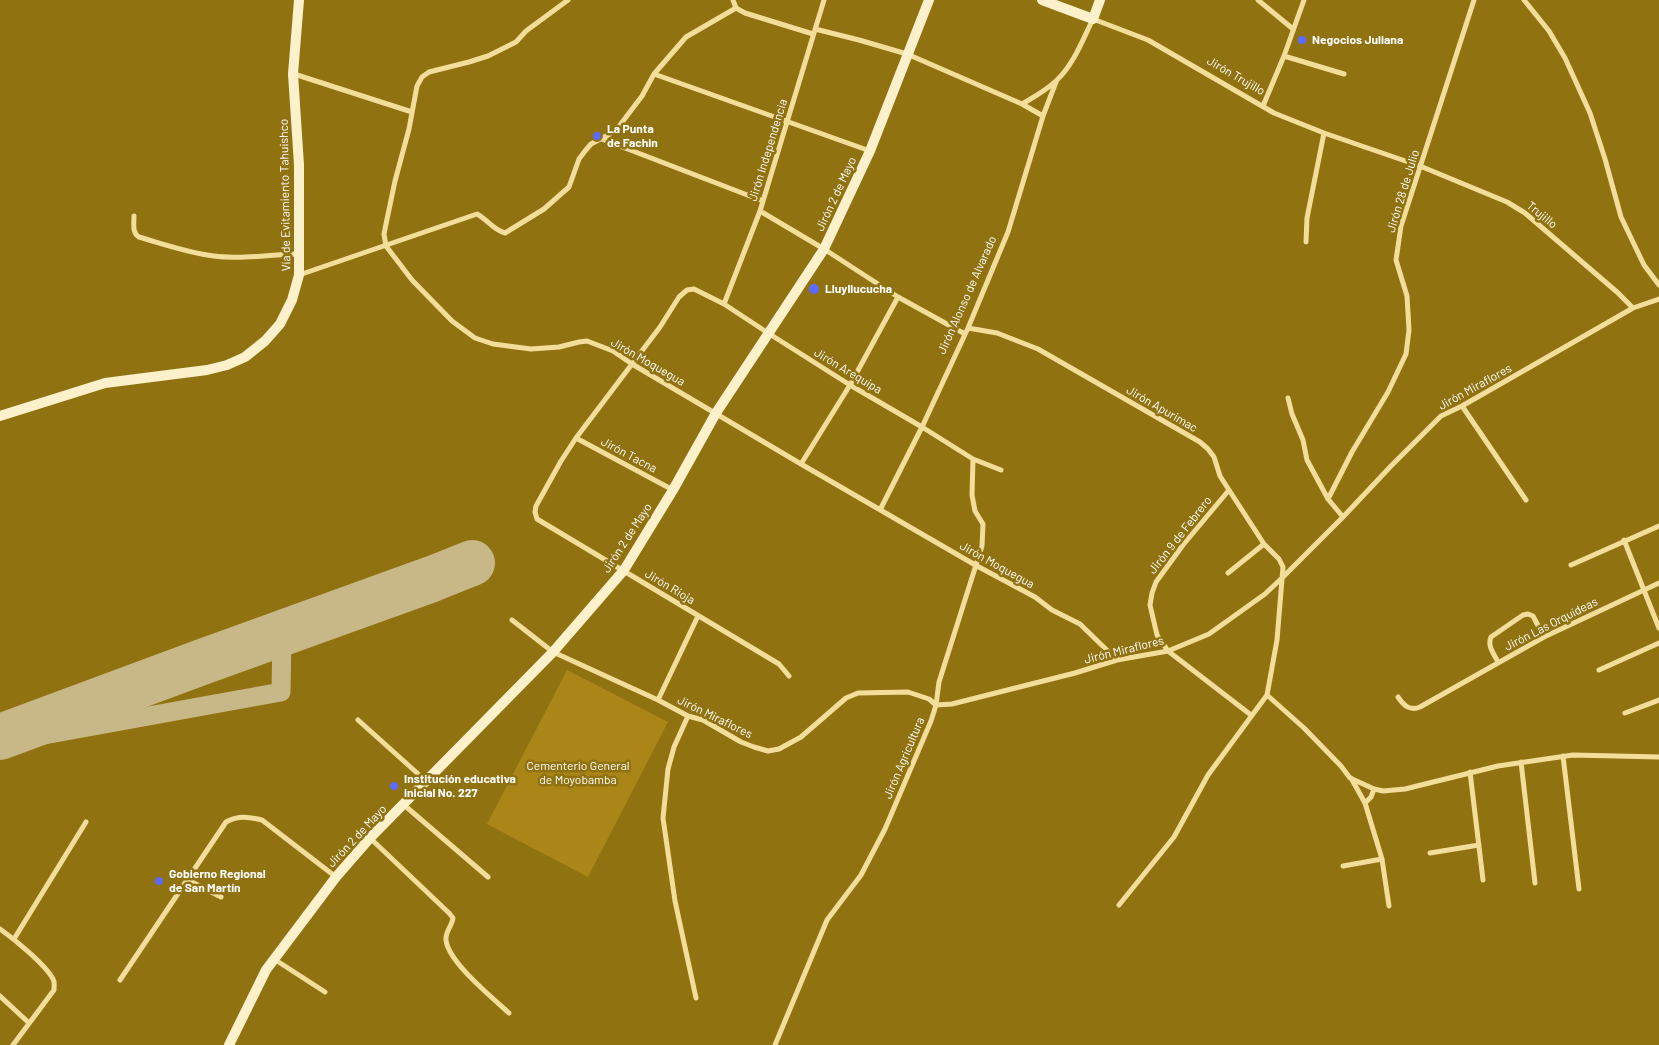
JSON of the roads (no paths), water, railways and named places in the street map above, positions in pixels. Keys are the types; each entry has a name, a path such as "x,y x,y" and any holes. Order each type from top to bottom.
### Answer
{"main road":[{"name":"Vía de Evitamiento Tahuishco","path":"0,416 105,383 207,370 227,365 245,357 265,341 280,324 292,300 299,275 299,165 293,74 299,0"},
{"name":"Jirón 2 de Mayo","path":"229,1045 266,970 336,876 370,838 553,652 624,570 673,490 716,413 824,249 870,151 929,0"},
{"name":"Jirón Trujillo","path":"1042,0 1093,19"},
{"name":"Jirón Alonso de Alvarado","path":"1093,19 1100,0"}],"street":[{"path":"386,246 384,234 386,224 417,86 422,77 429,72 488,56 516,42 526,31 568,0"},
{"path":"733,0 736,8 745,13 814,32 859,40 907,54 1022,104 1043,116"},
{"name":"Jirón Independencia","path":"724,304 760,211 824,0"},
{"path":"1258,0 1293,29"},
{"path":"1263,106 1284,56 1304,0"},
{"name":"Jirón 28 de Julio","path":"1328,499 1352,452 1388,392 1406,354 1409,330 1407,296 1396,260 1401,226 1474,0"},
{"path":"1524,0 1549,31 1565,58 1590,113 1606,159 1621,217 1644,265 1659,285"},
{"path":"299,275 477,214 498,231 505,233 511,230 544,209 569,187 579,159 591,144 610,134 620,125 642,96 654,74 686,38 736,8"},
{"name":"Jirón Alonso de Alvarado","path":"880,510 922,427 968,328 1008,232 1043,116 1057,81 1074,57 1093,19"},
{"name":"Jirón Trujillo","path":"1093,19 1148,40 1274,113 1324,133 1420,166"},
{"path":"1284,56 1344,74"},
{"path":"293,74 412,112"},
{"path":"654,74 870,151"},
{"name":"Jirón Alonso de Alvarado","path":"1022,104 1057,81"},
{"path":"1306,242 1307,218 1324,133"},
{"path":"600,138 763,200"},
{"name":"Trujillo","path":"1420,166 1507,202 1525,213 1634,308"},
{"path":"760,211 824,249 898,297 965,334"},
{"path":"134,216 135,235 139,237 214,256 246,257 298,254"},
{"name":"Jirón Moquegua","path":"386,246 412,280 452,321 475,338 493,344 531,349 559,347 587,341 613,351 801,464 977,566 1035,597 1052,610 1080,624 1117,660"},
{"name":"Jirón Arequipa","path":"632,364 660,327 679,297 687,290 694,289 724,304 850,385 973,459 1001,470"},
{"path":"801,464 850,385 898,297"},
{"name":"Jirón Miraflores","path":"512,620 553,652 658,700 688,716 702,720 754,748 768,751 779,749 801,737 846,698 858,693 908,692 928,698 936,705 952,704 1075,673 1117,660 1168,651 1209,634 1257,600 1284,577 1441,416 1462,406 1634,308 1659,299"},
{"name":"Jirón Apurimac","path":"968,328 997,333 1038,348 1200,442 1214,456 1220,476 1264,544 1279,559 1283,567 1284,577"},
{"path":"576,438 632,364"},
{"path":"1288,398 1292,414 1303,440 1307,460 1328,499 1343,517"},
{"path":"1462,406 1526,500"},
{"name":"Jirón Tacna","path":"576,438 673,490"},
{"name":"Jirón Rioja","path":"576,438 536,506 537,520 624,570 779,664 789,676"},
{"name":"Jirón Agricultura","path":"775,1045 827,920 861,874 885,829 925,738 936,705 939,682 982,546 983,524 975,510 972,496 973,459"},
{"name":"Jirón 9 de Febrero","path":"1168,651 1157,634 1150,605 1156,582 1183,545 1229,490"},
{"path":"1571,565 1659,526"},
{"path":"1624,540 1659,628"},
{"path":"1228,573 1264,544"},
{"path":"1119,905 1174,837 1208,775 1267,695 1277,640 1284,577"},
{"name":"Jirón Las Orquídeas","path":"1398,697 1408,707 1417,708 1544,637 1659,583"},
{"path":"1498,662 1490,646 1491,637 1523,616 1528,614 1533,616 1544,637"},
{"path":"658,700 698,616"},
{"path":"1599,670 1659,643"},
{"path":"1168,651 1251,715"},
{"path":"1267,695 1304,728 1341,766 1366,803 1382,859 1389,906"},
{"path":"1625,713 1659,700"},
{"path":"688,716 674,747 668,769 663,818 675,901 696,998"},
{"path":"358,720 426,782"},
{"path":"1350,778 1383,791 1405,789 1470,772 1563,756 1624,755 1659,757"},
{"path":"1563,756 1579,889"},
{"path":"1521,762 1535,883"},
{"path":"1470,772 1483,880"},
{"path":"1366,803 1374,789"},
{"path":"404,805 488,877"},
{"path":"120,980 226,822 240,817 262,820 336,876"},
{"path":"14,939 86,822"},
{"path":"370,838 453,918 445,938 456,963 509,1013"},
{"path":"1430,853 1479,845"},
{"path":"1343,866 1382,859"},
{"path":"188,880 221,897"},
{"path":"0,929 14,939 47,971 53,979 54,985 54,990 13,1045"},
{"path":"274,959 325,992"},
{"path":"0,996 29,1023"}],"place":[{"name":"Negocios Juliana","path":"1302,40"},
{"name":"La Punta de Fachin","path":"597,136"},
{"name":"Lluyllucucha","path":"814,289"},
{"name":"Institución educativa inicial No. 227","path":"394,786"},
{"name":"Gobierno Regional de San Martín","path":"159,881"}],"park label":[{"name":"Cementerio General de Moyobamba","path":"578,773"}]}
